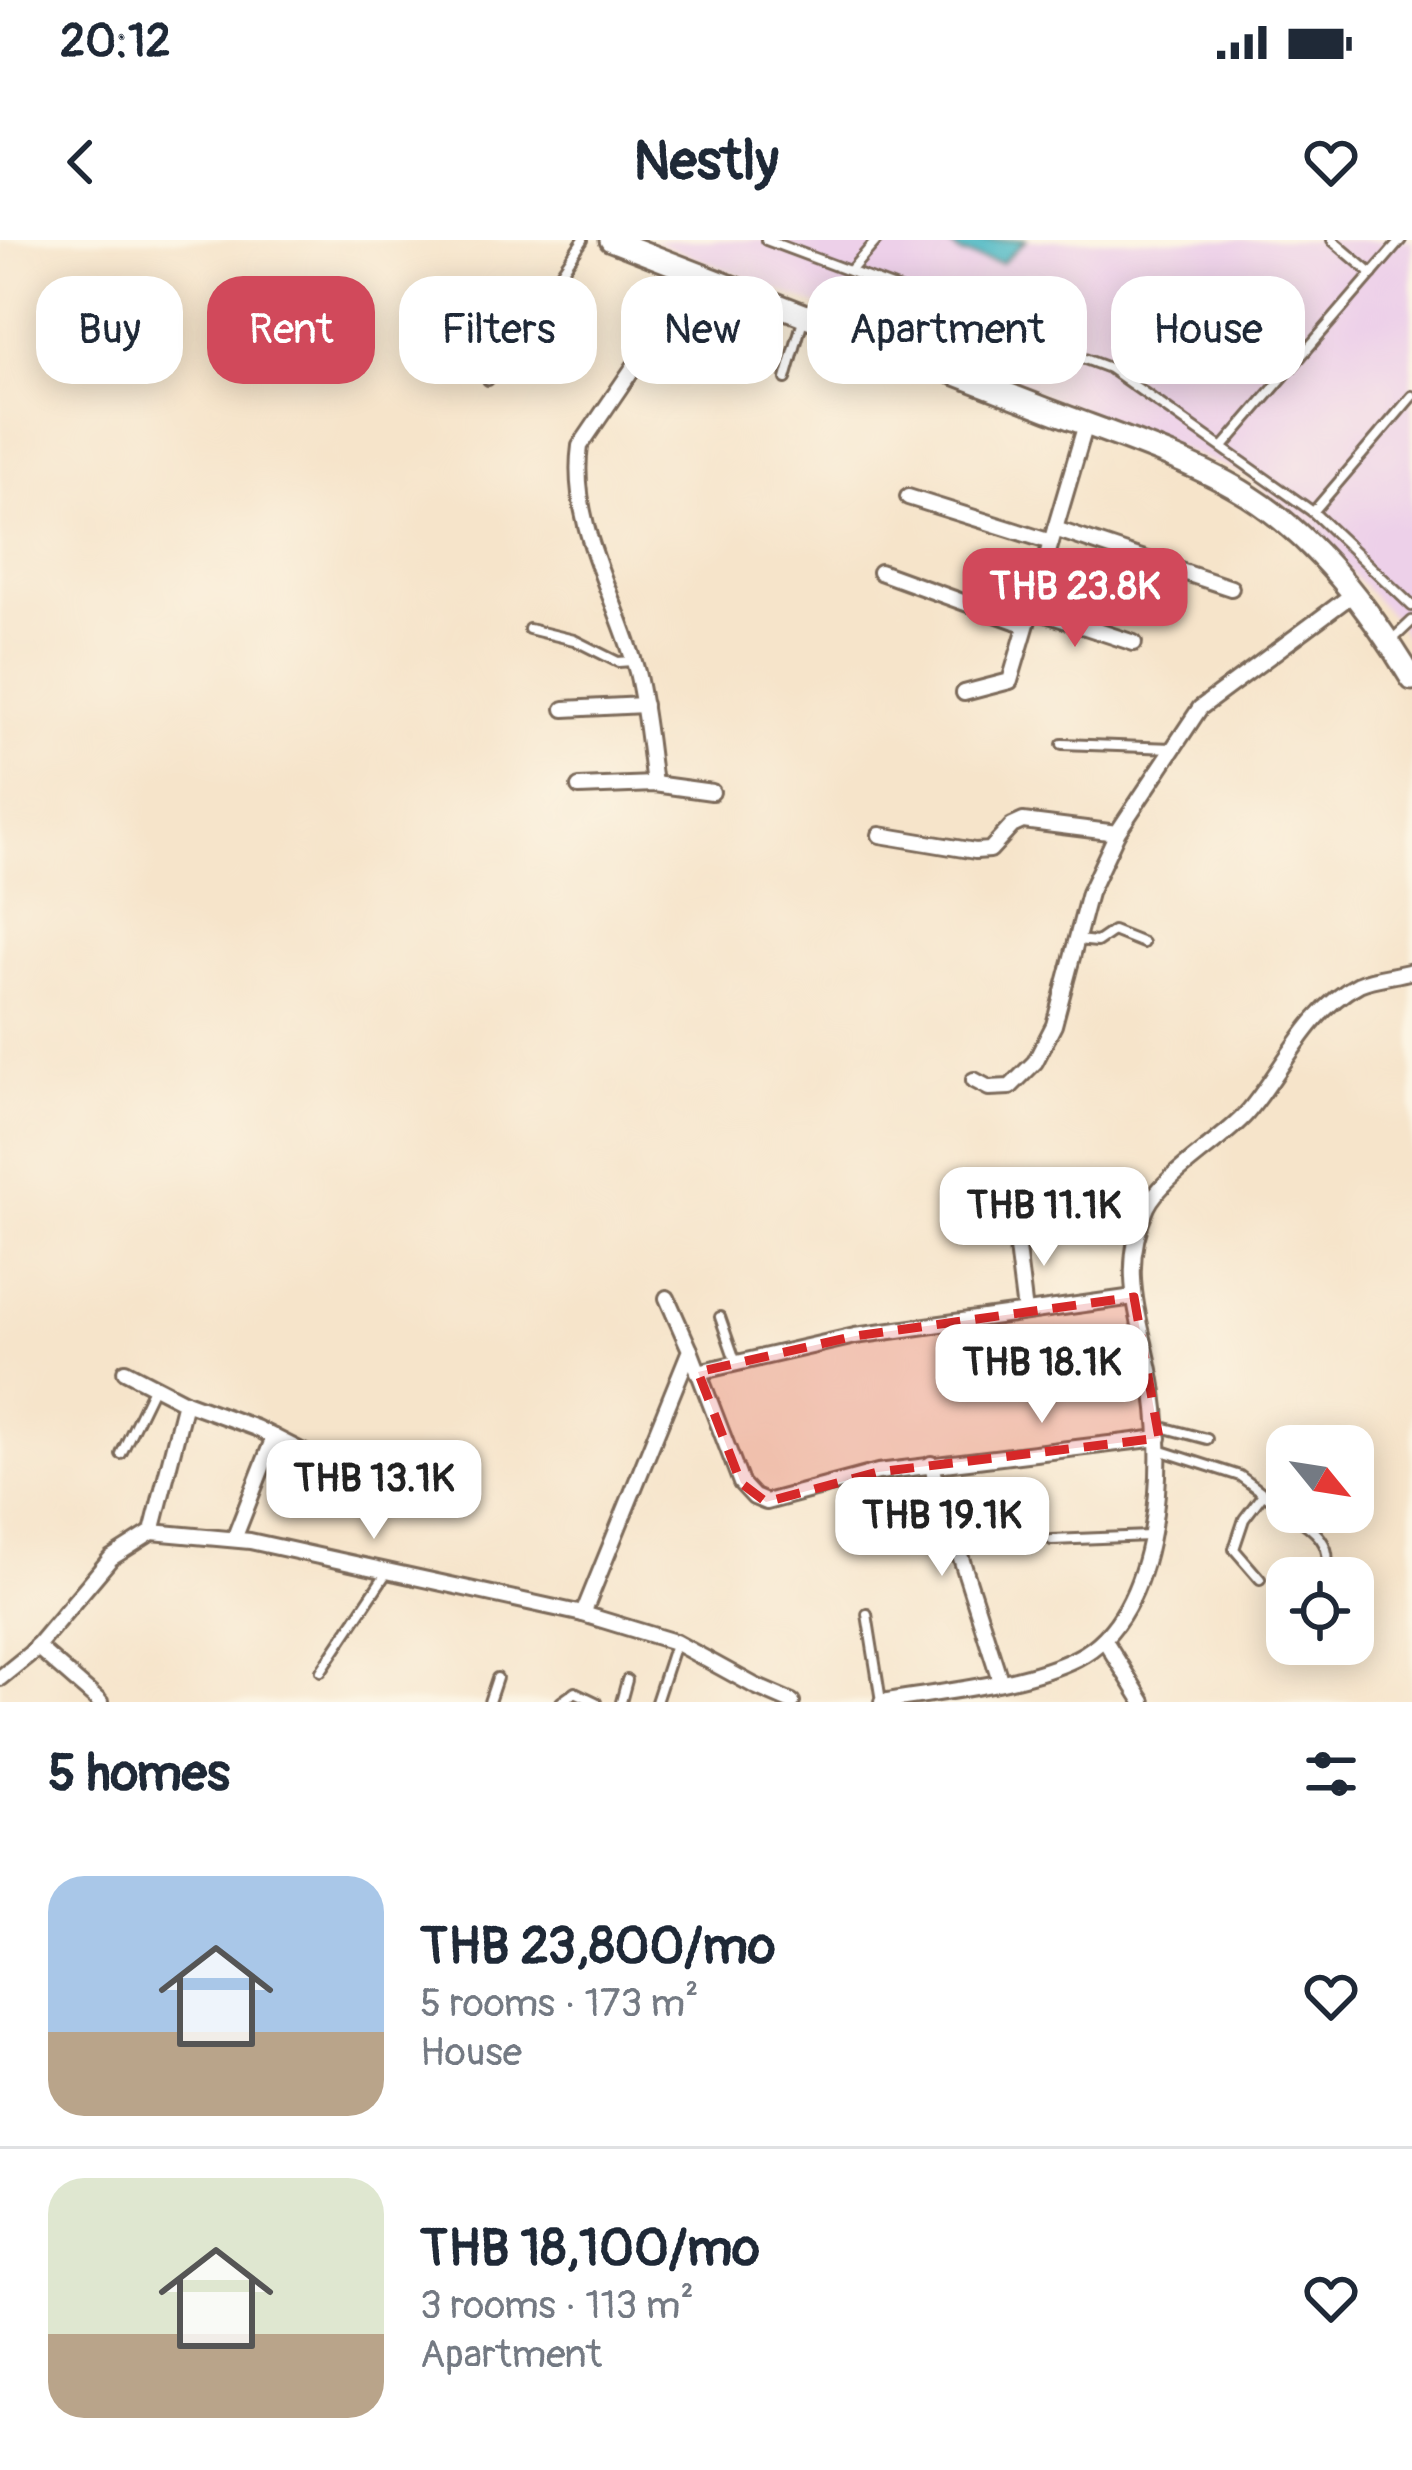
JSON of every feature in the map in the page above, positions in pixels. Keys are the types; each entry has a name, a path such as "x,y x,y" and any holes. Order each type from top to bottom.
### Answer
{"street":[{"path":"611,240 1086,424 1249,496 1294,532 1353,594 1412,680"},
{"path":"654,784 633,661 581,510 576,477 580,446 698,274"},
{"path":"964,692 1010,681 1086,424"},
{"path":"908,497 1231,588"},
{"path":"880,572 1134,643"},
{"path":"974,1080 989,1088 1010,1087 1035,1062 1054,1025 1089,893 1117,833 1200,708 1353,594"},
{"path":"564,709 644,705"},
{"path":"579,787 654,784 712,792"},
{"path":"880,835 975,851 990,850 1023,821 1117,833"},
{"path":"882,1702 1066,1663 1104,1639 1136,1585 1159,1486 1159,1438 1130,1258 1145,1214 1158,1192 1249,1111 1317,1017 1360,984 1412,971"},
{"path":"1015,1232 1024,1312"},
{"path":"698,1372 855,1336 1133,1297"},
{"path":"667,1298 741,1483 761,1501 772,1502 878,1472 1159,1438"},
{"path":"583,1614 691,1350"},
{"path":"125,1371 311,1456"},
{"path":"152,1532 185,1402"},
{"path":"234,1539 274,1437"},
{"path":"931,1464 1000,1680"},
{"path":"0,1678 36,1646 111,1558 152,1532 234,1539 583,1614 675,1642 785,1700"},
{"path":"1104,1639 1143,1702"},
{"path":"36,1646 100,1702"}],"lane":[{"path":"559,276 584,240"},
{"path":"766,240 1109,368 1313,512 1412,606"},
{"path":"850,271 877,240"},
{"path":"1332,240 1372,274"},
{"path":"1223,447 1401,240"},
{"path":"786,380 805,314"},
{"path":"1313,512 1412,396"},
{"path":"1389,643 1412,621"},
{"path":"530,629 574,640 618,662 633,661"},
{"path":"1061,744 1174,748"},
{"path":"1076,940 1097,942 1113,931 1143,943"},
{"path":"1096,1193 1145,1214"},
{"path":"720,1317 736,1363"},
{"path":"121,1454 154,1386"},
{"path":"1159,1438 1208,1439"},
{"path":"1159,1438 1240,1476 1266,1496"},
{"path":"1260,1579 1234,1550 1244,1520 1263,1494"},
{"path":"1052,1540 1150,1536"},
{"path":"320,1671 388,1570"},
{"path":"867,1614 882,1702"},
{"path":"656,1702 675,1642"},
{"path":"489,1702 497,1678"},
{"path":"621,1702 627,1679"},
{"path":"561,1702 574,1692 592,1701"}],"highlighted area":[{"path":"1134,1297 1159,1438 878,1472 766,1502 741,1483 698,1372 855,1336"}],"shaded area":[{"path":"651,240 1412,240 1412,647 1396,621 1304,523 1246,475 1016,384 1087,384 1087,276 807,276 807,302 783,292 783,276 742,276"}],"water":[{"path":"944,240 1026,240 1002,263 961,254"}]}
